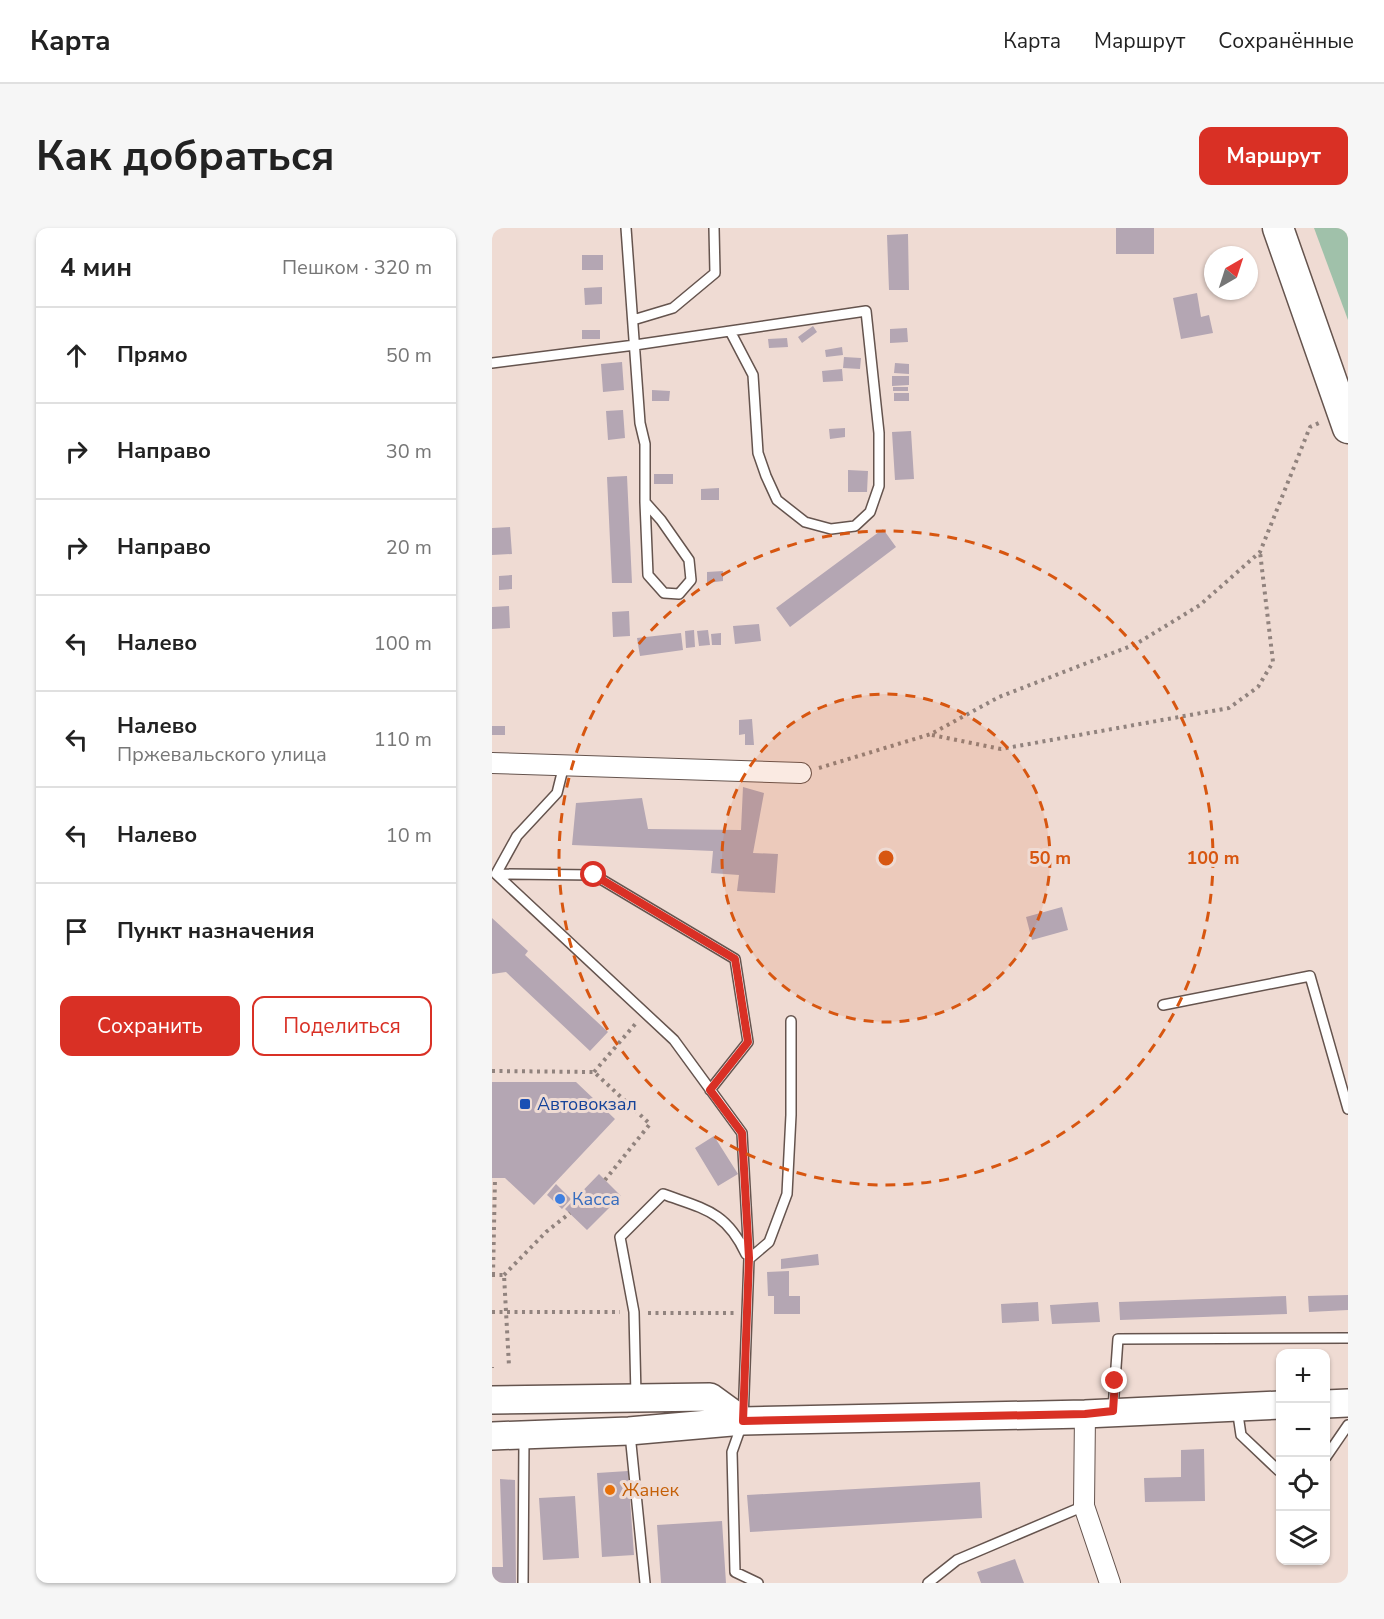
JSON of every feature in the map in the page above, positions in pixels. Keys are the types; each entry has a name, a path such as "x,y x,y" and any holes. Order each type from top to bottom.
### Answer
{"main road":[{"path":"1278,228 1345,420"},
{"path":"492,1400 710,1397 743,1421"},
{"path":"492,1437 629,1431 743,1421 1085,1414 1276,1405"}],"street":[{"path":"492,763 801,773"},
{"path":"1085,1414 1084,1506 1110,1583"}],"lane":[{"path":"626,228 640,423 645,444 645,502 648,575 664,593 679,594 692,580 689,560 661,520 645,502"},
{"path":"633,320 673,308 715,273 714,228"},
{"path":"492,363 635,345 730,331 866,311 879,433 879,486 870,512 855,526 831,529 805,522 777,500 765,476 758,453 753,375 730,331"},
{"path":"493,875 518,836 557,793 564,765"},
{"path":"493,875 674,1040 742,1133 749,1258 743,1421 732,1452 735,1572 758,1583"},
{"path":"493,875 594,875 735,959 748,1042 710,1090"},
{"path":"1163,1005 1310,976 1348,1109"},
{"path":"749,1258 769,1242 787,1194 791,1115 791,1021"},
{"path":"636,1398 634,1312 620,1237 663,1194 710,1212 723,1220 738,1235 749,1258"},
{"path":"1113,1411 1118,1339 1348,1338"},
{"path":"1237,1406 1241,1435 1276,1468"},
{"path":"1330,1446 1343,1409"},
{"path":"629,1431 645,1583"},
{"path":"523,1583 524,1436"},
{"path":"928,1583 957,1560 1084,1506"}],"path":[{"path":"801,773 931,734 999,697 1136,644 1200,605 1260,552 1310,427 1345,420"},
{"path":"931,734 1001,749 1229,708 1258,687 1273,662 1260,552"},
{"path":"594,1072 644,1013"},
{"path":"492,1071 594,1072 650,1124 605,1180"},
{"path":"495,1178 493,1275 504,1275 546,1232 570,1213"},
{"path":"504,1275 509,1366"},
{"path":"492,1312 612,1312"},
{"path":"634,1312 747,1314"}],"green space":[{"path":"1314,228 1348,228 1348,320"}],"building":[{"path":"1116,228 1154,228 1154,254 1116,254"},
{"path":"908,234 909,290 889,290 887,235"},
{"path":"582,255 603,255 603,270 582,270"},
{"path":"602,287 602,304 585,305 584,288"},
{"path":"1197,293 1201,317 1209,315 1213,333 1181,339 1173,298"},
{"path":"813,326 817,332 802,343 798,337"},
{"path":"907,328 908,342 890,343 890,329"},
{"path":"582,330 600,330 600,339 582,339"},
{"path":"787,338 788,347 769,348 768,339"},
{"path":"842,347 843,355 826,357 825,350"},
{"path":"844,357 861,358 860,369 843,368"},
{"path":"622,362 624,390 603,392 601,364"},
{"path":"895,363 909,364 909,374 894,373"},
{"path":"842,369 843,381 823,382 822,371"},
{"path":"892,376 909,376 909,385 892,386"},
{"path":"893,387 908,387 908,391 893,391"},
{"path":"652,390 670,391 669,401 652,401"},
{"path":"894,393 909,393 909,401 894,401"},
{"path":"623,410 625,438 608,440 606,411"},
{"path":"845,428 845,437 830,439 829,429"},
{"path":"911,431 914,479 895,480 892,432"},
{"path":"848,470 868,471 867,492 848,492"},
{"path":"654,474 673,474 673,484 654,484"},
{"path":"627,476 632,583 612,583 607,477"},
{"path":"719,488 719,500 701,500 701,489"},
{"path":"510,527 512,554 492,555 492,528"},
{"path":"883,529 896,547 790,627 776,608"},
{"path":"723,571 723,581 707,583 707,572"},
{"path":"512,575 512,589 499,590 499,576"},
{"path":"509,606 510,628 492,629 492,607"},
{"path":"629,611 630,636 613,637 612,612"},
{"path":"759,624 761,641 735,644 733,626"},
{"path":"694,630 695,647 686,648 685,631"},
{"path":"708,630 710,645 699,646 697,631"},
{"path":"681,633 683,650 640,656 637,638"},
{"path":"721,633 721,645 712,645 711,634"},
{"path":"752,719 754,745 745,745 745,734 739,735 739,720"},
{"path":"492,726 505,726 505,735 492,735"},
{"path":"743,787 764,793 753,853 778,854 775,893 737,891 739,875 711,873 713,851 572,845 576,803 642,798 648,829 741,830"},
{"path":"1062,907 1068,930 1032,940 1026,917"},
{"path":"492,918 528,951 525,955 608,1032 590,1051 506,972 492,974"},
{"path":"492,1082 576,1082 615,1119 534,1205 505,1178 492,1178"},
{"path":"714,1136 738,1174 718,1186 695,1148"},
{"path":"599,1174 621,1196 587,1230 565,1209"},
{"path":"556,1184 571,1199 562,1209 547,1195"},
{"path":"818,1254 819,1265 781,1269 781,1259"},
{"path":"789,1271 789,1296 800,1296 800,1314 774,1314 774,1296 768,1296 767,1272"},
{"path":"1348,1295 1348,1310 1309,1312 1308,1296"},
{"path":"1286,1296 1287,1314 1120,1320 1119,1302"},
{"path":"1038,1302 1039,1321 1002,1323 1001,1304"},
{"path":"1098,1302 1100,1322 1052,1324 1050,1305"},
{"path":"1204,1449 1205,1501 1145,1502 1144,1478 1181,1477 1181,1450"},
{"path":"628,1471 634,1555 602,1557 597,1473"},
{"path":"500,1479 515,1480 516,1583 492,1583 492,1567 503,1567"},
{"path":"980,1482 982,1518 750,1532 747,1495"},
{"path":"575,1496 579,1558 543,1560 539,1498"},
{"path":"722,1521 726,1583 661,1583 657,1525"},
{"path":"1015,1559 1024,1583 981,1583 977,1572"}],"place":[{"name":"Автовокзал","path":"525,1104"},
{"name":"Касса","path":"560,1199"},
{"name":"Жанек","path":"610,1490"}],"route":[{"path":"594,875 735,959 748,1042 710,1090 742,1133 749,1258 743,1421 1085,1414 1113,1411 1115,1381"}]}
